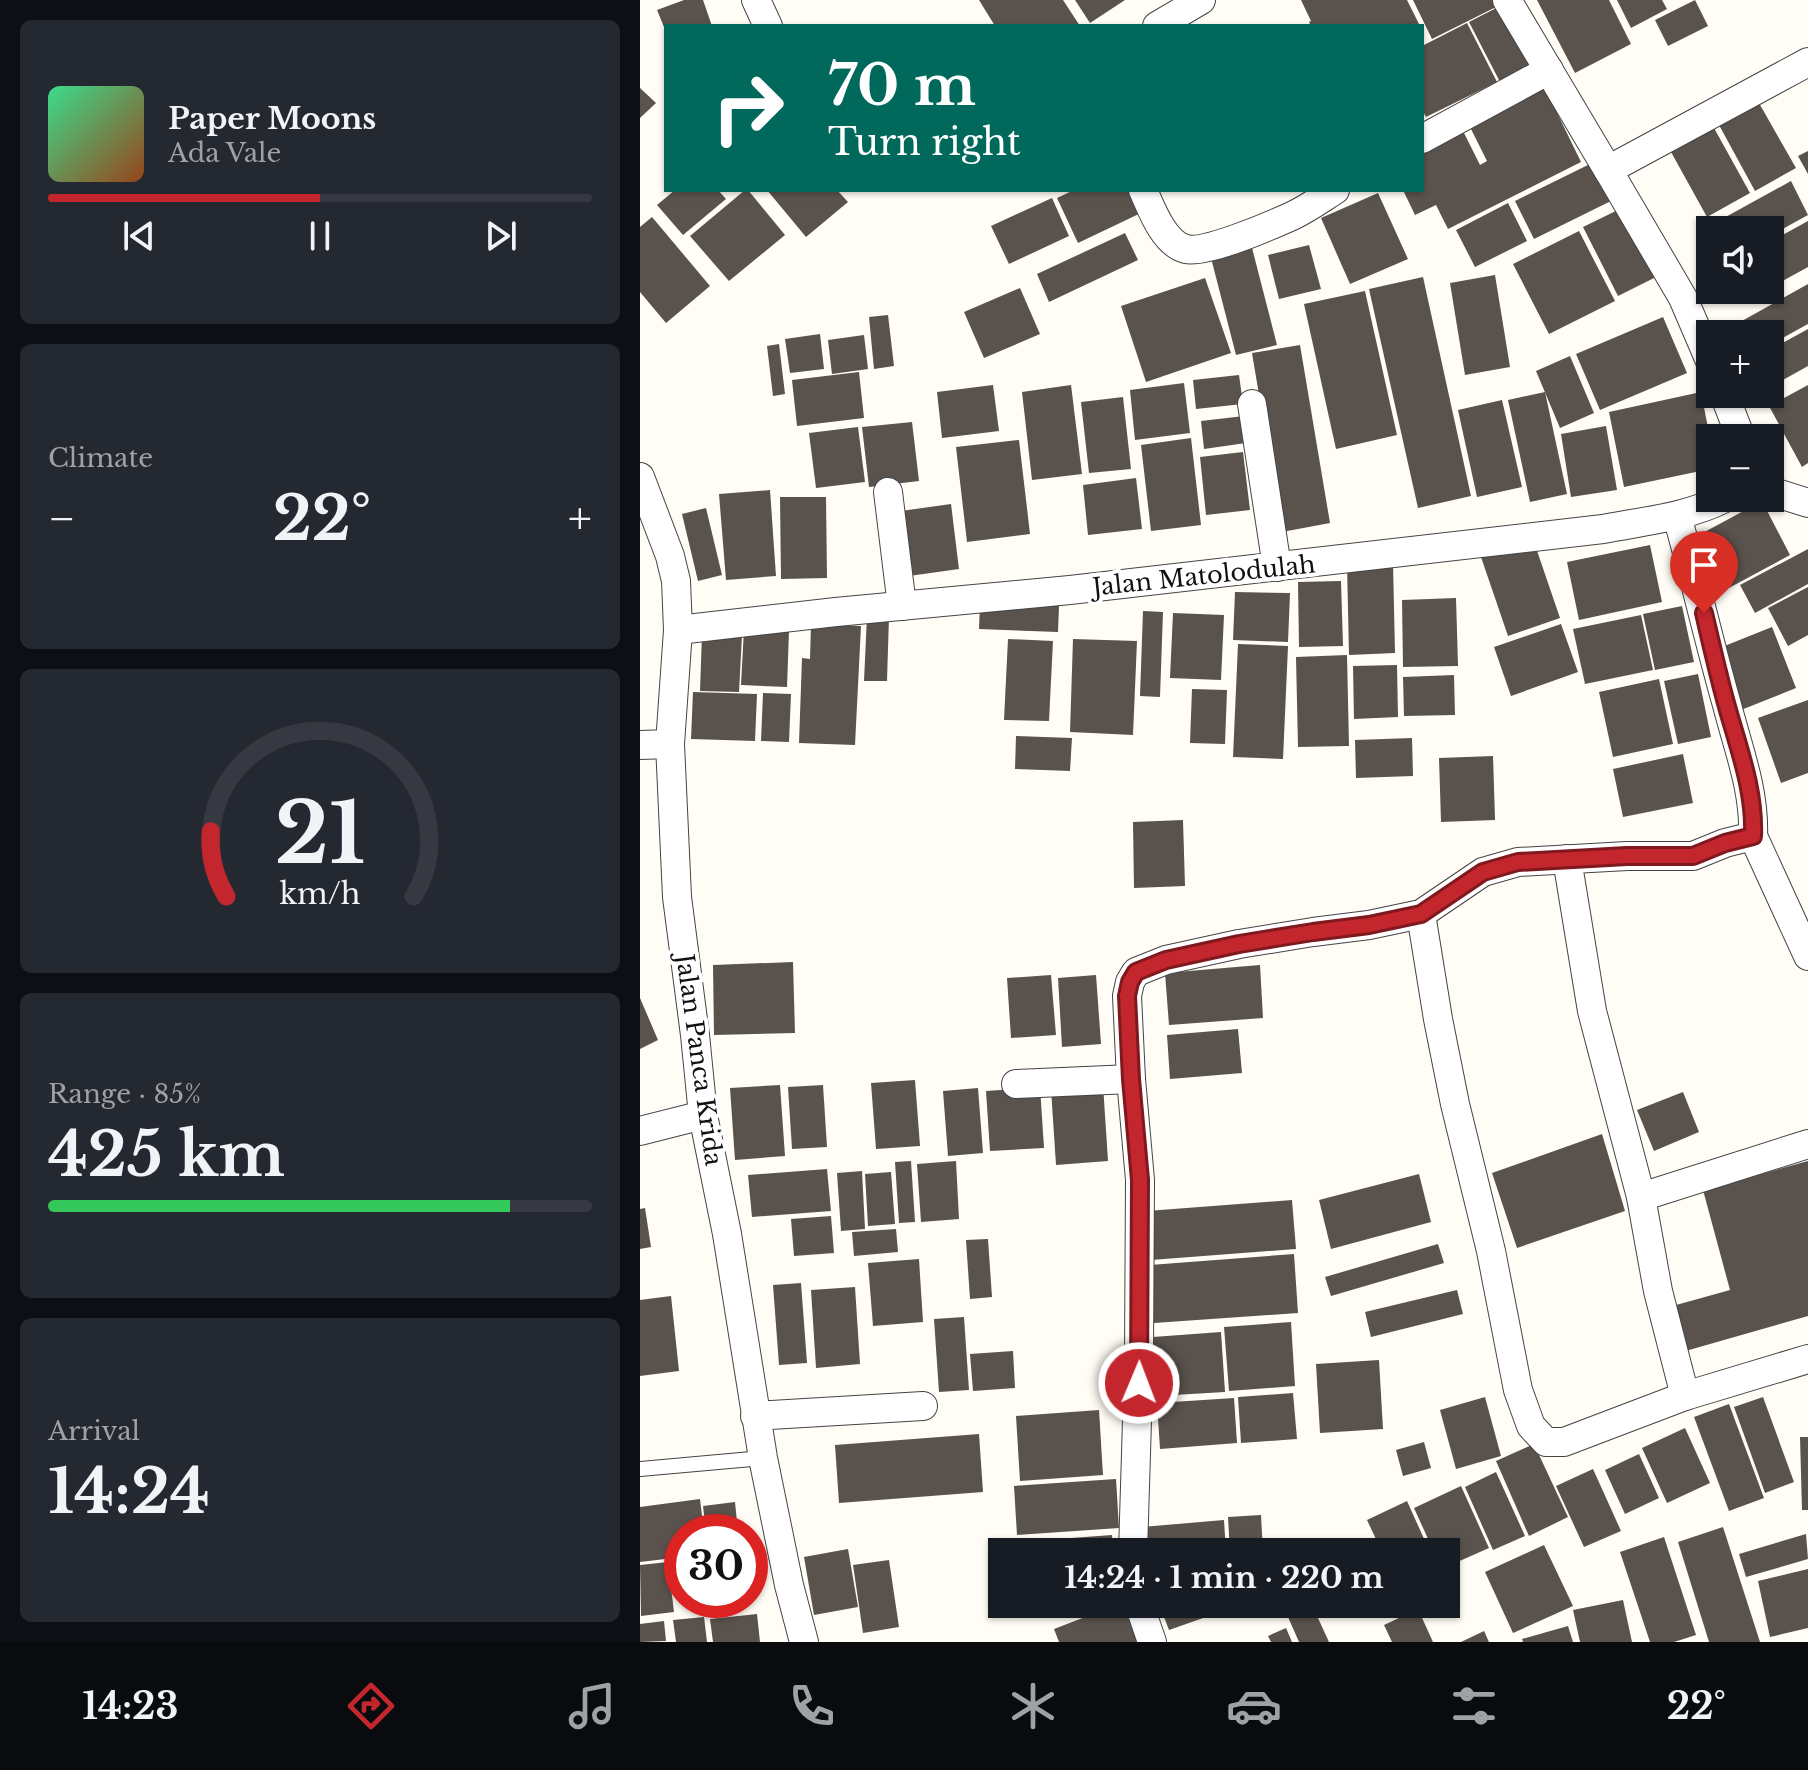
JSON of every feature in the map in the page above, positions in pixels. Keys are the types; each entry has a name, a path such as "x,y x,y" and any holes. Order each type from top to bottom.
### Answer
{"street":[{"path":"756,0 767,24"},
{"path":"1160,24 1201,0"},
{"path":"1507,0 1683,298 1696,328"},
{"path":"1608,170 1808,62"},
{"path":"1424,138 1549,70"},
{"path":"1144,192 1158,224 1184,249 1207,249 1295,215 1332,192"},
{"path":"1252,404 1277,567"},
{"name":"Jalan Panca Krida","path":"640,477 648,521 670,556 676,581 678,630 670,744 677,897 703,1115 727,1234 763,1458 804,1642"},
{"path":"888,492 902,606"},
{"path":"1784,495 1808,503"},
{"name":"Jalan Matolodulah","path":"678,630 1070,590 1603,529 1696,511"},
{"path":"1677,516 1744,764 1754,815 1753,836 1808,956"},
{"path":"640,745 670,744"},
{"path":"1133,1538 1140,1180 1127,996 1136,972 1166,960 1239,944 1421,914 1483,872 1518,862 1693,856 1753,836"},
{"path":"1567,859 1592,1011 1641,1197 1658,1291 1685,1396"},
{"path":"1421,914 1455,1104 1491,1251 1518,1390 1531,1426 1546,1442 1564,1442 1685,1396 1808,1359"},
{"path":"1016,1084 1131,1079"},
{"path":"640,1131 703,1115"},
{"path":"1641,1197 1808,1144"},
{"path":"755,1416 923,1406"},
{"path":"1144,1618 1152,1642"}],"lane":[{"path":"640,1469 763,1458"}],"building":[{"path":"684,0 703,0 711,24 664,24 664,27 657,10"},
{"path":"979,0 1063,0 1079,24 994,24"},
{"path":"1075,0 1125,0 1090,23"},
{"path":"1301,0 1407,0 1419,24 1310,24"},
{"path":"1413,0 1495,0 1498,6 1432,39"},
{"path":"1537,0 1609,0 1631,44 1575,73"},
{"path":"1617,0 1662,0 1667,9 1631,28"},
{"path":"1695,0 1708,26 1668,46 1655,20"},
{"path":"1506,3 1537,63 1500,82 1469,22"},
{"path":"1467,23 1497,82 1426,117 1424,45"},
{"path":"1543,84 1581,162 1448,229 1436,205 1415,215 1404,192 1424,192 1424,146 1461,127 1480,165 1487,161 1468,123"},
{"path":"640,88 656,103 640,118"},
{"path":"1759,103 1796,168 1755,191 1719,125"},
{"path":"1714,128 1750,193 1706,216 1671,152"},
{"path":"1808,151 1808,174 1798,156"},
{"path":"1594,162 1613,200 1534,239 1515,201"},
{"path":"1791,181 1808,215 1784,228 1784,216 1727,216"},
{"path":"673,192 720,192 726,199 683,235 657,205"},
{"path":"743,192 750,192 785,235 729,281 690,236"},
{"path":"769,192 839,192 848,202 806,237"},
{"path":"1070,192 1133,192 1143,212 1078,243 1057,198"},
{"path":"1378,193 1408,259 1350,284 1321,218"},
{"path":"1052,198 1069,236 1009,264 991,226"},
{"path":"1508,203 1527,241 1475,267 1456,230"},
{"path":"1624,207 1658,276 1618,296 1583,227"},
{"path":"652,217 710,286 666,323 640,292 640,227"},
{"path":"1808,221 1808,267 1784,280 1784,234"},
{"path":"1579,231 1615,301 1549,334 1513,264"},
{"path":"1125,233 1138,260 1049,302 1037,274"},
{"path":"1251,244 1277,345 1236,355 1210,254"},
{"path":"1309,245 1321,289 1279,299 1268,255"},
{"path":"1495,275 1510,367 1465,375 1450,283"},
{"path":"1423,277 1471,496 1418,508 1369,289"},
{"path":"1205,278 1231,353 1146,382 1121,306"},
{"path":"1808,284 1808,324 1784,337 1784,320 1744,320 1772,304 1784,304 1784,297"},
{"path":"1020,288 1040,334 984,358 964,312"},
{"path":"1365,291 1397,435 1336,449 1304,304"},
{"path":"888,315 894,366 874,369 869,317"},
{"path":"1663,317 1687,373 1600,410 1576,354"},
{"path":"1808,329 1808,366 1784,379 1784,342"},
{"path":"820,334 824,369 790,373 785,339"},
{"path":"864,335 868,369 832,374 828,340"},
{"path":"779,344 785,394 773,396 767,346"},
{"path":"1300,345 1330,523 1282,532 1252,353"},
{"path":"1570,356 1594,413 1560,428 1536,371"},
{"path":"859,372 864,418 797,426 792,380"},
{"path":"1239,375 1243,404 1196,409 1193,380"},
{"path":"1184,383 1190,433 1135,440 1130,390"},
{"path":"993,385 999,431 942,438 937,392"},
{"path":"1071,385 1082,474 1032,480 1022,392"},
{"path":"1808,385 1808,463 1802,467 1784,434 1784,424 1779,424 1770,408 1784,408 1784,398"},
{"path":"1545,392 1567,494 1530,502 1508,400"},
{"path":"1696,393 1696,408 1704,408 1707,424 1696,424 1696,472 1624,487 1609,412"},
{"path":"1123,397 1131,469 1089,473 1081,402"},
{"path":"1502,400 1522,487 1477,497 1458,410"},
{"path":"1244,416 1246,443 1204,449 1201,421"},
{"path":"912,422 919,481 869,487 862,427"},
{"path":"1606,426 1617,490 1571,497 1561,434"},
{"path":"858,427 865,482 816,488 809,433"},
{"path":"1191,438 1201,525 1151,531 1141,445"},
{"path":"1019,440 1030,534 967,542 956,447"},
{"path":"1243,452 1250,510 1206,515 1200,457"},
{"path":"1136,478 1142,529 1088,535 1083,485"},
{"path":"770,490 776,576 726,580 719,494"},
{"path":"780,497 826,497 827,578 781,579"},
{"path":"951,504 959,569 909,576 901,511"},
{"path":"706,508 722,575 698,581 682,514"},
{"path":"1742,512 1768,512 1790,555 1727,589 1699,535"},
{"path":"1533,539 1560,618 1508,636 1481,557"},
{"path":"1650,545 1662,602 1579,620 1567,562"},
{"path":"1808,549 1808,584 1755,613 1740,585"},
{"path":"1393,563 1395,653 1349,655 1347,564"},
{"path":"1341,581 1343,646 1299,647 1298,582"},
{"path":"1808,587 1808,635 1788,646 1768,608"},
{"path":"1235,592 1290,593 1288,642 1233,640"},
{"path":"1456,598 1458,666 1403,667 1402,600"},
{"path":"980,603 1059,606 1058,632 979,629"},
{"path":"1682,606 1694,662 1655,670 1643,614"},
{"path":"1143,611 1163,612 1160,697 1140,696"},
{"path":"1173,613 1224,615 1221,680 1170,678"},
{"path":"1641,615 1653,670 1585,684 1573,629"},
{"path":"867,616 889,616 887,681 864,681"},
{"path":"811,624 861,626 855,745 799,743 802,658 810,659"},
{"path":"1561,624 1578,672 1511,696 1494,647"},
{"path":"1772,627 1796,688 1741,710 1717,649"},
{"path":"744,629 789,631 787,687 741,685"},
{"path":"702,634 742,635 739,692 700,691"},
{"path":"1008,639 1053,641 1049,721 1004,720"},
{"path":"1073,639 1137,641 1133,735 1070,732"},
{"path":"1238,644 1288,646 1283,759 1233,757"},
{"path":"1347,655 1349,746 1298,747 1296,657"},
{"path":"1397,665 1398,717 1354,719 1353,666"},
{"path":"1698,674 1711,737 1678,744 1664,681"},
{"path":"1454,675 1455,715 1404,716 1403,677"},
{"path":"1659,679 1673,744 1613,757 1599,692"},
{"path":"1192,689 1227,690 1225,744 1190,743"},
{"path":"693,692 757,694 755,741 691,739"},
{"path":"763,693 791,694 789,742 761,741"},
{"path":"1808,700 1808,773 1781,783 1758,718"},
{"path":"1016,736 1072,738 1070,771 1015,769"},
{"path":"1412,738 1413,776 1356,778 1355,740"},
{"path":"1683,754 1693,803 1623,817 1613,769"},
{"path":"1493,756 1495,820 1441,822 1439,758"},
{"path":"1183,820 1185,886 1134,888 1133,822"},
{"path":"793,962 795,1033 714,1035 713,965"},
{"path":"1260,965 1263,1018 1169,1025 1165,973"},
{"path":"1051,975 1056,1035 1011,1038 1007,978"},
{"path":"1096,975 1101,1044 1062,1047 1058,978"},
{"path":"640,998 658,1040 640,1049"},
{"path":"1238,1029 1242,1073 1170,1079 1167,1035"},
{"path":"915,1080 920,1146 876,1149 871,1083"},
{"path":"780,1085 785,1156 735,1160 730,1088"},
{"path":"823,1085 827,1147 792,1149 788,1087"},
{"path":"1103,1085 1108,1161 1056,1165 1051,1089"},
{"path":"1040,1087 1044,1148 990,1151 986,1091"},
{"path":"978,1088 983,1153 948,1156 943,1091"},
{"path":"1683,1092 1699,1132 1654,1151 1637,1110"},
{"path":"1602,1134 1625,1211 1517,1248 1492,1173"},
{"path":"911,1161 915,1222 899,1223 895,1162"},
{"path":"956,1161 959,1219 921,1222 917,1164"},
{"path":"1808,1161 1808,1316 1682,1352 1669,1307 1730,1290 1703,1190"},
{"path":"827,1169 831,1211 752,1217 748,1175"},
{"path":"862,1171 865,1229 841,1231 837,1173"},
{"path":"891,1172 895,1224 868,1226 865,1174"},
{"path":"1419,1174 1431,1222 1331,1249 1319,1200"},
{"path":"1292,1200 1296,1249 1151,1260 1147,1211"},
{"path":"645,1208 651,1247 640,1249 640,1209"},
{"path":"831,1216 834,1253 794,1256 791,1219"},
{"path":"896,1229 898,1252 854,1256 852,1232"},
{"path":"988,1239 992,1297 970,1299 966,1240"},
{"path":"1438,1244 1444,1263 1331,1296 1325,1277"},
{"path":"1294,1254 1298,1313 1154,1323 1150,1265"},
{"path":"919,1259 923,1322 873,1326 868,1263"},
{"path":"801,1283 807,1363 779,1365 773,1285"},
{"path":"855,1287 860,1364 816,1368 811,1290"},
{"path":"1457,1290 1463,1314 1371,1337 1365,1312"},
{"path":"671,1296 679,1371 640,1376 640,1300"},
{"path":"964,1317 969,1390 939,1392 934,1319"},
{"path":"1291,1322 1295,1386 1229,1391 1224,1327"},
{"path":"1221,1332 1225,1392 1157,1396 1153,1337"},
{"path":"1013,1351 1015,1388 973,1391 970,1354"},
{"path":"1379,1360 1383,1429 1320,1433 1316,1364"},
{"path":"1293,1393 1297,1439 1241,1443 1238,1397"},
{"path":"1485,1397 1501,1456 1456,1469 1440,1410"},
{"path":"1763,1397 1794,1482 1765,1493 1734,1407"},
{"path":"1234,1398 1237,1443 1160,1449 1157,1403"},
{"path":"1729,1404 1764,1498 1729,1511 1694,1417"},
{"path":"1099,1410 1103,1475 1020,1481 1016,1416"},
{"path":"1685,1428 1710,1483 1667,1503 1642,1448"},
{"path":"979,1434 983,1492 839,1503 835,1445"},
{"path":"1800,1437 1808,1437 1808,1510 1802,1510"},
{"path":"1424,1442 1431,1468 1403,1476 1396,1450"},
{"path":"1534,1444 1568,1517 1529,1536 1496,1461"},
{"path":"1639,1454 1659,1498 1625,1514 1605,1470"},
{"path":"1593,1469 1621,1531 1584,1547 1556,1486"},
{"path":"1496,1472 1525,1536 1493,1550 1465,1487"},
{"path":"1116,1479 1119,1528 1017,1535 1014,1486"},
{"path":"1461,1486 1489,1548 1460,1561 1460,1538 1428,1538 1414,1508"},
{"path":"700,1499 702,1514 664,1514 664,1559 640,1562 640,1507"},
{"path":"1407,1501 1424,1538 1375,1538 1367,1520"},
{"path":"735,1502 736,1514 704,1514 703,1506"},
{"path":"1261,1515 1262,1538 1229,1538 1228,1517"},
{"path":"1224,1520 1225,1538 1142,1538 1142,1527"},
{"path":"1723,1527 1760,1642 1709,1642 1678,1542"},
{"path":"1806,1534 1808,1559 1746,1577 1739,1554"},
{"path":"1112,1535 1112,1538 1072,1538"},
{"path":"1664,1537 1696,1635 1674,1642 1650,1642 1620,1552"},
{"path":"1544,1545 1573,1606 1513,1633 1485,1572"},
{"path":"848,1549 858,1607 814,1615 804,1557"},
{"path":"889,1560 899,1627 863,1633 853,1565"},
{"path":"664,1562 664,1613 641,1616 640,1565"},
{"path":"1808,1569 1808,1628 1770,1637 1758,1581"},
{"path":"1623,1600 1632,1642 1580,1642 1573,1610"},
{"path":"704,1618 707,1642 676,1642 673,1620"},
{"path":"757,1618 760,1642 713,1642 710,1619"},
{"path":"1083,1618 1130,1618 1139,1642 1059,1642 1054,1629"},
{"path":"1164,1618 1203,1618 1169,1630"},
{"path":"1288,1618 1318,1618 1329,1642 1299,1642"},
{"path":"1399,1618 1422,1618 1433,1642 1392,1642 1384,1625"},
{"path":"664,1621 666,1641 640,1642 640,1624"},
{"path":"1568,1626 1573,1642 1523,1642 1522,1639"},
{"path":"1286,1628 1292,1642 1271,1642 1268,1636"},
{"path":"1484,1631 1489,1642 1461,1642"}],"route":[{"path":"1139,1383 1140,1180 1127,996 1136,972 1166,960 1239,944 1421,914 1483,872 1518,862 1693,856 1753,836 1754,815 1744,764 1704,613"}]}
